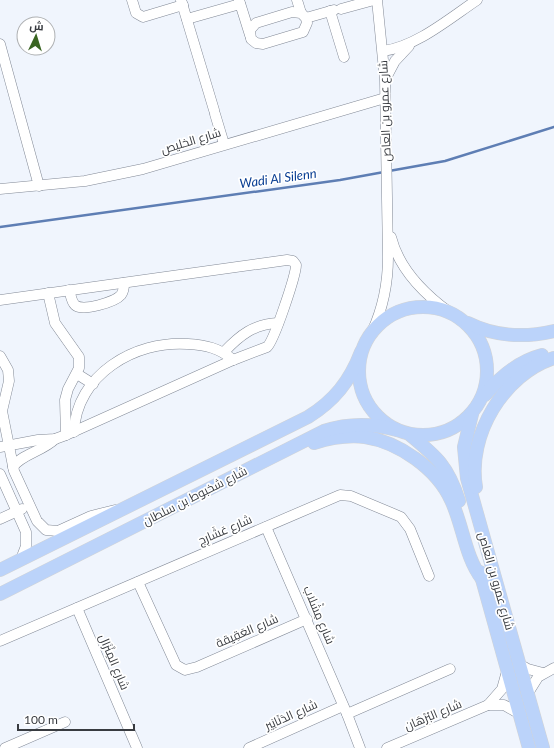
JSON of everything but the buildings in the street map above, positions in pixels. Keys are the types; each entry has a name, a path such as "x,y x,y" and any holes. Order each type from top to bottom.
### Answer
{"main road":[{"path":"554,332 523,336 501,334 487,331 449,312 433,308 421,308 399,312 384,320 372,332 361,352 359,371 362,389 369,406 381,420 403,432 424,436 439,434 453,429 465,421 483,398 509,371 538,356 554,352"},
{"path":"461,319 474,331 488,363 488,381 483,398"},
{"name":"شارع شخبوط بن سلطان","path":"0,570 123,510 322,409 343,387 354,370 361,352"},
{"path":"495,575 494,553 475,480 475,461 478,443 490,417 511,386 533,368 554,358"},
{"name":"شارع عمرو بن العاص","path":"472,412 464,448 466,470 543,748"},
{"name":"شارع شخبوط بن سلطان","path":"0,594 324,431 362,424 374,425 403,432"},
{"name":"شارع عمرو بن العاص","path":"403,432 438,459 449,475 482,579 518,713 529,748"},
{"path":"196,496 222,488 313,443 340,437 369,438 410,456 422,464 441,483 455,510 474,565 482,579"}],"street":[{"path":"132,0 136,13 143,17 182,3 224,144"},
{"path":"187,19 240,2 250,36 253,41 260,44 299,34 306,26 297,0"},
{"path":"250,36 250,30 256,23 295,12 303,15 335,10 374,0"},
{"name":"شارع عمرو بن العاص","path":"372,332 379,318 386,288 388,223 385,80 377,0"},
{"path":"383,51 404,46 417,39 477,0"},
{"path":"335,10 344,57"},
{"path":"385,80 395,61 417,39"},
{"path":"0,44 39,186"},
{"name":"شارع الخليص","path":"0,189 39,186 113,176 143,169 385,98"},
{"name":"شارع عمرو بن العاص","path":"388,223 393,242 409,275 421,289 449,312"},
{"path":"0,300 290,260 295,263 296,268 271,343 267,347 233,360 70,434 55,439 38,440 4,446"},
{"path":"70,290 74,304 80,307 88,307 108,302 120,296 123,291 124,283"},
{"path":"48,293 55,322 79,357 77,374 68,389 65,400 70,434"},
{"path":"224,352 247,331 263,325 278,323"},
{"path":"70,434 78,410 92,384 113,364 125,356 152,346 166,344 195,344 211,347 224,352 233,360"},
{"path":"0,356 8,370 9,381 2,406 4,446 28,506 41,526 52,531 64,529 99,513 123,510"},
{"path":"77,374 92,384"},
{"path":"21,559 27,539 24,526 16,512 1,475 14,469 19,460 41,450 55,439"},
{"name":"شارع عَشَارِج","path":"0,641 336,496 351,496 397,514 405,520 429,576"},
{"path":"0,519 28,506"},
{"name":"شارع مِشْلاب","path":"266,527 307,619 360,748"},
{"name":"شارع العَقِيقة","path":"138,582 176,665 185,670 197,667 307,619"},
{"name":"شارع المِنْزَال","path":"77,608 137,748"},
{"path":"519,664 528,669 543,673"},
{"path":"528,693 534,682 543,673 554,668"},
{"path":"345,710 450,669"},
{"name":"شارع البُرْهَان","path":"488,705 502,689 507,670"},
{"name":"شارع البُرْهَان","path":"387,748 488,705 504,705 518,713"},
{"name":"شارع الدَنَانِير","path":"249,748 345,710"},
{"path":"4,748 65,722"}],"waterway":[{"name":"Wadi Al Silenn","path":"389,171 445,161 554,127"},
{"name":"Wadi Al Silenn","path":"0,227 340,180 384,172"}]}
